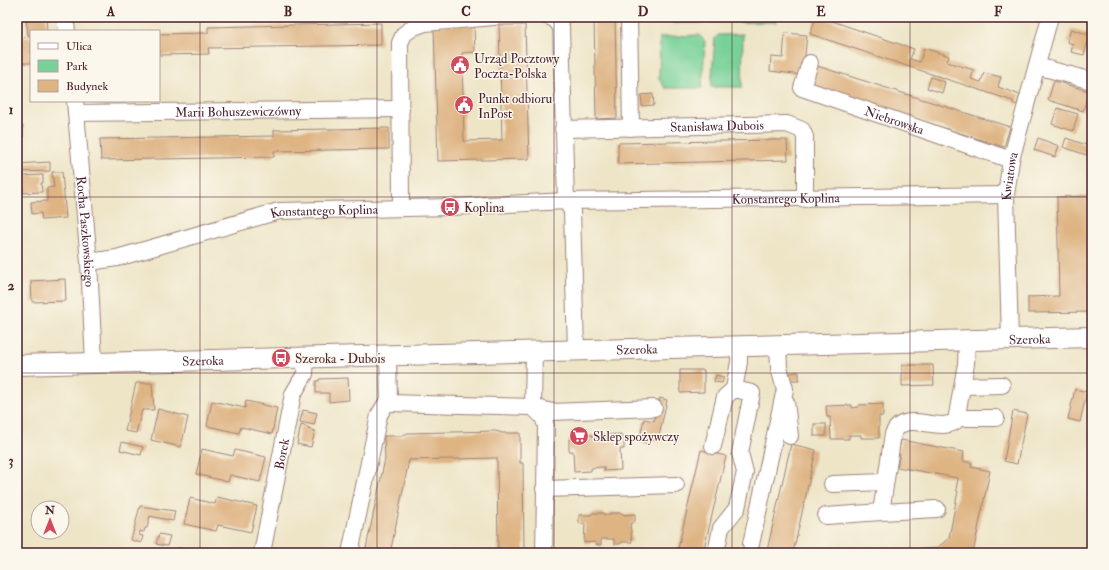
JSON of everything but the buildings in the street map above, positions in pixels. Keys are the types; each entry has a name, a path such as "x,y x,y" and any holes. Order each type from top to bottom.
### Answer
{"street":[{"path":"65,17 67,30"},
{"path":"401,208 400,43 404,34 414,27 425,23 494,17"},
{"path":"549,17 555,19 561,27 566,201 572,211 576,350"},
{"path":"629,17 631,128"},
{"name":"Kwiatowa","path":"1010,340 1006,195 1011,160 1050,17"},
{"name":"Niebrowska","path":"810,63 802,88 1011,160"},
{"path":"1037,66 1092,81"},
{"name":"Marii Bohuszewiczówny","path":"75,107 401,109"},
{"name":"Rocha Paszkowskiego","path":"75,107 89,262 94,363"},
{"name":"Stanisława Dubois","path":"563,129 787,124 802,130 804,137 805,198"},
{"name":"Konstantego Koplina","path":"89,262 117,258 279,211 450,207 566,201 1006,195"},
{"name":"Szeroka","path":"17,365 1092,338"},
{"path":"881,512 893,434 896,428 902,423 910,422 945,425 956,422 963,386 967,340"},
{"path":"778,345 779,368 785,389 790,436"},
{"path":"712,446 725,397 734,389 740,362 739,346"},
{"path":"534,352 533,407 543,417 546,426 544,553"},
{"path":"388,355 389,403"},
{"name":"Borek","path":"262,553 293,394 305,374 306,357"},
{"path":"963,386 1002,386"},
{"path":"716,553 721,528 738,508 745,472 740,453 752,393 734,389"},
{"path":"751,544 785,389"},
{"path":"350,553 379,414 385,405 389,403 533,407 552,412 654,408"},
{"path":"957,418 996,418"},
{"path":"832,484 885,482"},
{"path":"544,489 676,485"},
{"path":"826,516 937,509"}],"green space":[{"path":"673,17 776,17 776,22 673,23"},
{"path":"743,34 742,87 711,87 715,38 718,35"},
{"path":"699,35 705,41 702,88 665,88 659,79 660,37"}],"place":[{"name":"Urząd Pocztowy Poczta-Polska","path":"460,65"},
{"name":"Punkt odbioru InPost","path":"464,105"},
{"name":"Koplina","path":"450,207"},
{"name":"Szeroka - Dubois","path":"281,358"},
{"name":"Sklep spożywczy","path":"579,436"}]}
